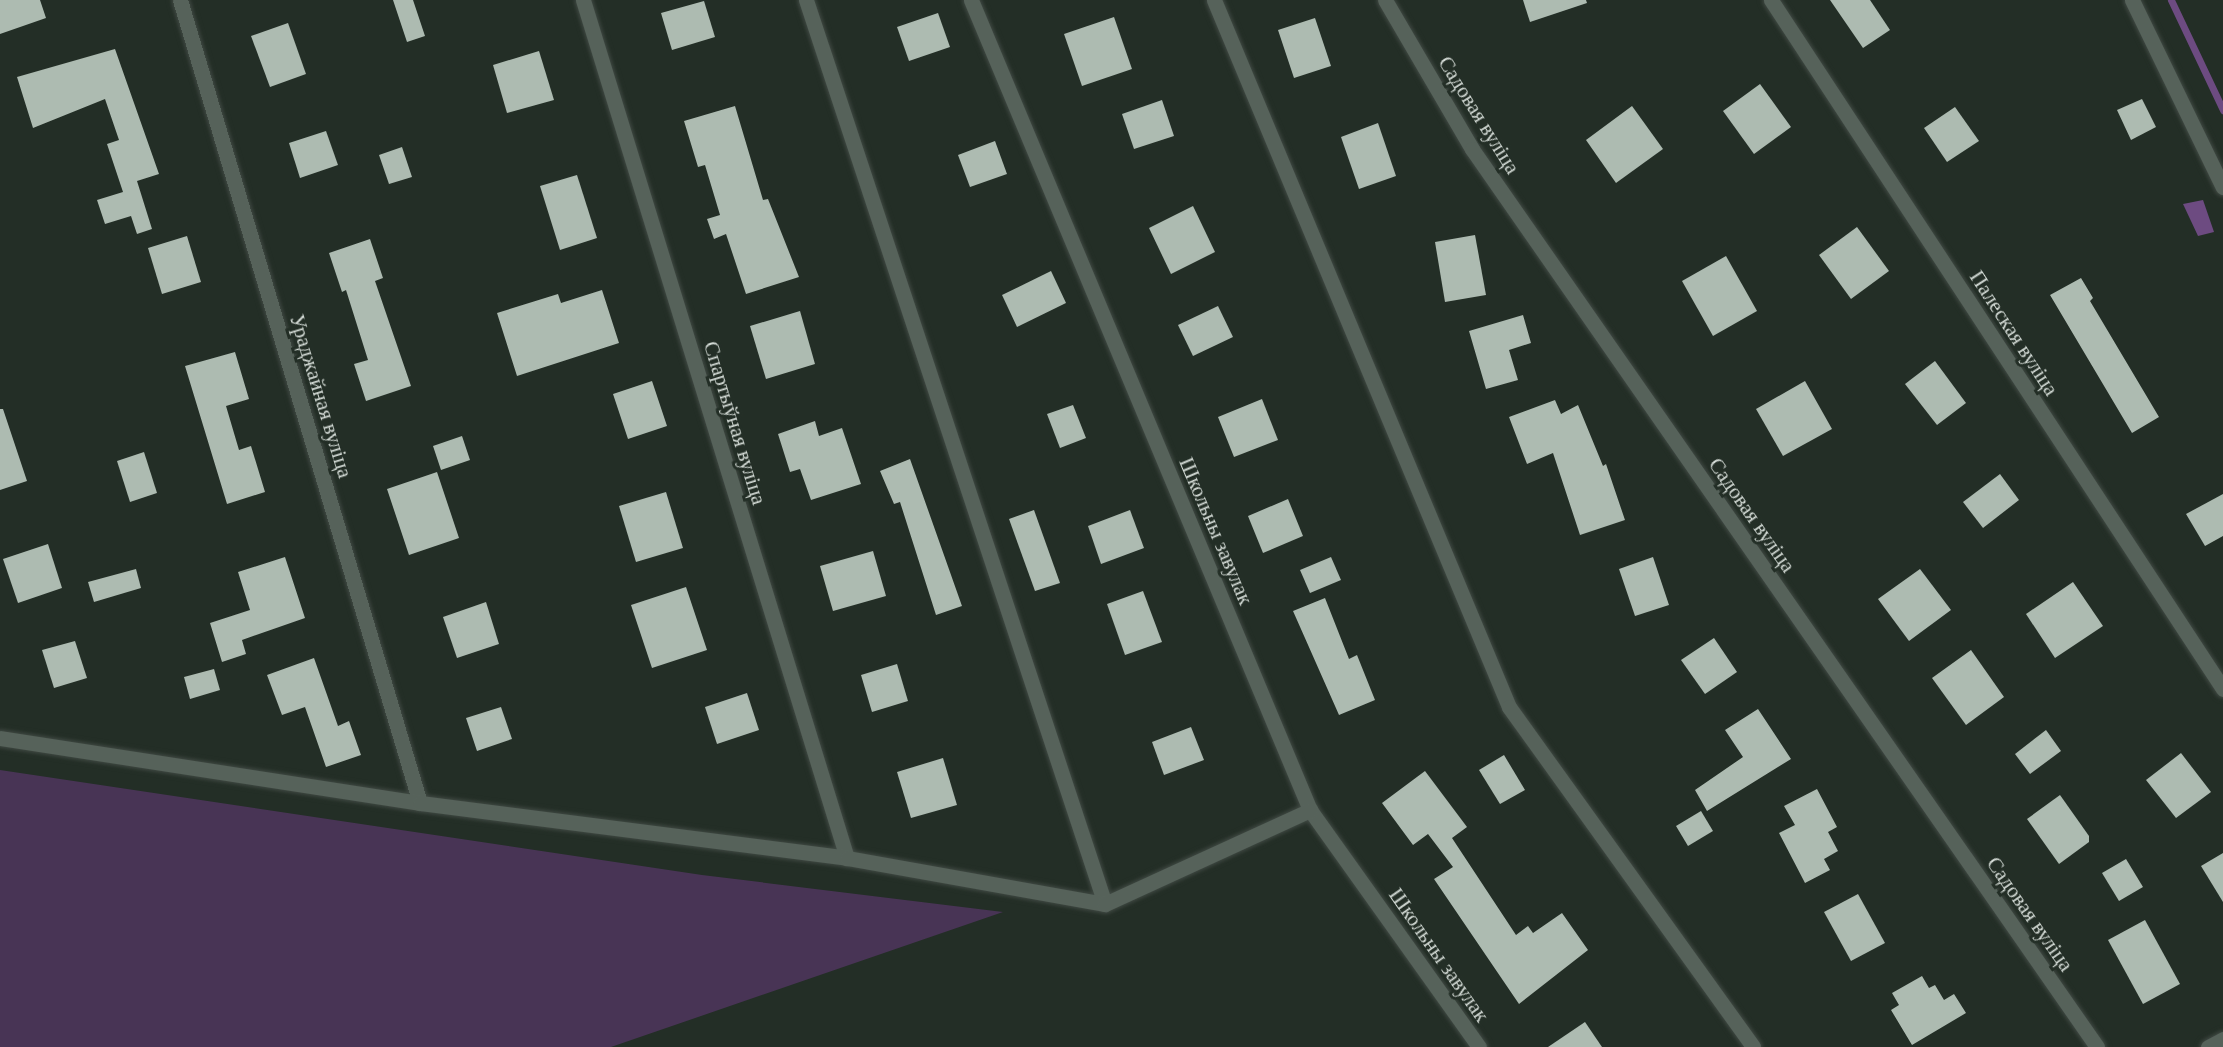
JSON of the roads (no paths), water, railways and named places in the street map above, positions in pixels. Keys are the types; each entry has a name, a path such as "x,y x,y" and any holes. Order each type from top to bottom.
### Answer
{"street":[{"name":"Ураджайная вуліца","path":"180,0 420,803"},
{"name":"Спартыўная вуліца","path":"583,0 847,858"},
{"path":"806,0 1106,904"},
{"name":"Школьны завулак","path":"971,0 1310,810 1479,1047"},
{"path":"1214,0 1509,706 1753,1047"},
{"name":"Садовая вуліца","path":"1385,0 1472,149 2097,1047"},
{"name":"Палеская вуліца","path":"1771,0 2223,689"},
{"path":"2132,0 2223,187"},
{"path":"0,738 420,803 847,858 1106,904 1310,810"},
{"path":"2208,1047 2223,1039"}],"waterway":[{"path":"2171,0 2223,110"}]}
